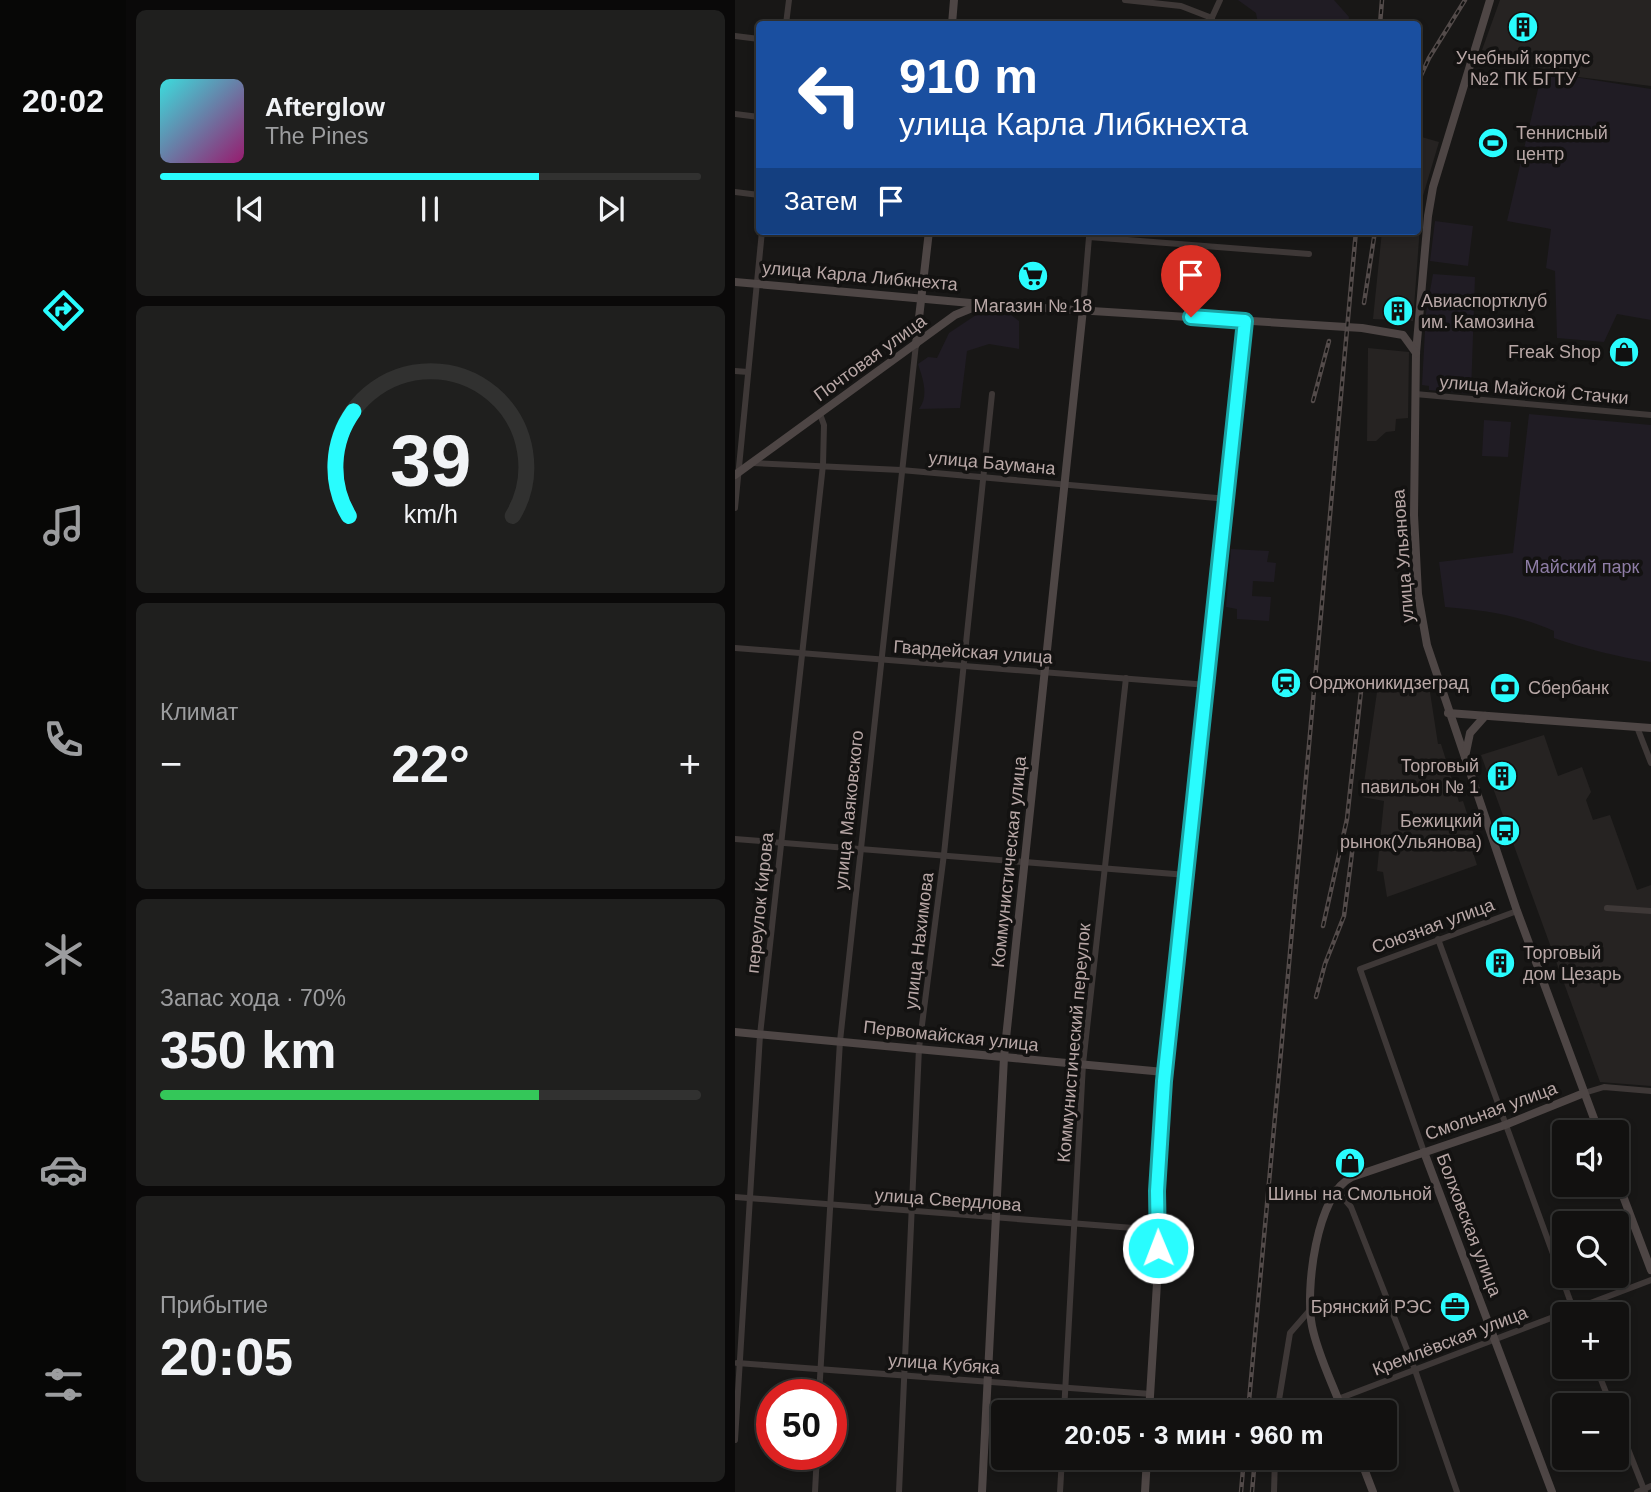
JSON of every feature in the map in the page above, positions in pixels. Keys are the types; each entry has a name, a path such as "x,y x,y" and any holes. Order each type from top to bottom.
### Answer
{"main road":[{"path":"952,21 954,0"},
{"name":"улица Ульянова","path":"1490,0 1433,187 1416,353 1414,515 1418,594 1427,645 1448,713 1594,1120"},
{"name":"улица Маяковского","path":"916,344 928,235"},
{"name":"улица Карла Либкнехта","path":"735,282 982,304"},
{"name":"Почтовая улица","path":"736,473 955,315 982,304 1083,309"},
{"path":"1083,309 1362,328 1404,335 1419,324"},
{"name":"Коммунистическая улица","path":"982,1492 1004,1058 1083,309"},
{"path":"1150,1400 1159,1230 1157,1179 1164,1072 1204,725 1245,321"},
{"path":"1404,335 1416,353"},
{"path":"1448,713 1651,728"},
{"path":"1465,760 1470,733 1485,716"},
{"name":"Первомайская улица","path":"735,1032 1164,1072"},
{"name":"Смольная улица","path":"1336,1189 1344,1181 1505,1125 1584,1093"},
{"name":"Болховская улица","path":"1424,1152 1497,1339 1552,1492"},
{"path":"1336,1189 1319,1233 1310,1310 1314,1335 1338,1399"},
{"path":"1623,1197 1651,1270"},
{"path":"1145,1492 1146,1470"},
{"path":"1365,1470 1373,1492"}],"street":[{"path":"786,21 789,0"},
{"path":"1125,0 1181,6 1208,21"},
{"path":"1210,21 1220,0"},
{"path":"735,36 756,39"},
{"path":"735,114 756,117"},
{"path":"735,192 756,195"},
{"path":"735,508 736,473 744,427 761,235"},
{"name":"Коммунистическая улица","path":"1083,309 1092,235"},
{"path":"1103,235 1309,254"},
{"name":"улица Маяковского","path":"820,1379 840,1041 916,344"},
{"path":"735,371 748,372"},
{"name":"улица Нахимова","path":"899,1492 919,1048 944,854 992,394"},
{"name":"улица Майской Стачки","path":"1415,394 1651,415"},
{"name":"переулок Кирова","path":"735,1440 736,1363 752,1199 760,1035 823,466 824,425 820,414"},
{"path":"735,426 744,427"},
{"name":"улица Баумана","path":"753,463 901,470 1228,499"},
{"name":"Гвардейская улица","path":"735,648 1208,684"},
{"name":"Коммунистический переулок","path":"1065,1400 1083,1064 1126,678"},
{"path":"1637,727 1651,763"},
{"path":"735,839 1187,875"},
{"path":"1607,908 1651,911"},
{"name":"Союзная улица","path":"1360,969 1517,911"},
{"path":"1439,939 1571,1302"},
{"name":"Болховская улица","path":"1360,969 1424,1152"},
{"name":"Смольная улица","path":"1584,1093 1604,1087 1651,1091"},
{"path":"1336,1189 1351,1207 1415,1370 1457,1492"},
{"name":"улица Свердлова","path":"735,1198 1159,1230"},
{"name":"Кремлёвская улица","path":"1596,1302 1651,1280"},
{"path":"1279,1400 1290,1334 1310,1310"},
{"name":"Кремлёвская улица","path":"1338,1399 1552,1319"},
{"name":"улица Кубяка","path":"736,1363 1150,1394"},
{"path":"1629,1452 1644,1490"},
{"path":"815,1492 816,1470"},
{"path":"1060,1492 1061,1470"},
{"path":"1274,1492 1275,1470"}],"shaded area":[{"path":"1500,0 1651,0 1651,86 1562,75 1482,50"},
{"path":"1421,137 1439,142 1422,199 1421,213"},
{"path":"1382,235 1419,235 1413,321 1373,319"},
{"path":"1368,348 1409,352 1408,418 1396,419 1395,431 1386,432 1376,441 1367,441"},
{"path":"1379,678 1428,679 1438,744 1441,744 1459,802 1463,801 1475,838 1469,840 1477,865 1387,897 1383,872 1377,871 1384,801 1362,797"},
{"path":"1544,735 1558,776 1582,767 1591,792 1586,800 1593,820 1610,815 1637,890 1651,885 1651,1086 1600,1082 1481,755"}],"green space":[{"path":"1238,0 1334,0 1349,17 1348,21 1257,21 1256,13"},
{"path":"1542,72 1651,89 1651,320 1617,314 1604,342 1557,338 1555,271 1546,268 1551,229 1507,221"},
{"path":"1435,221 1473,226 1468,266 1430,261"},
{"path":"1433,274 1475,277 1471,394 1429,390 1429,386 1422,385 1426,313"},
{"path":"976,315 1011,315 1019,321 1019,349 989,344 967,351 960,408 919,409 924,393 918,364 928,357 937,358 949,333"},
{"name":"Майский парк","path":"1529,414 1651,425 1651,662 1566,642 1554,638 1554,631 1514,617 1445,607 1439,562 1513,553"},
{"path":"1484,420 1511,422 1508,457 1482,456"},
{"path":"1231,549 1269,551 1267,562 1276,563 1274,582 1253,581 1252,596 1271,597 1269,621 1237,619 1237,609 1226,607"}],"railway":[{"path":"1380,21 1382,0"},
{"path":"1421,75 1465,0"},
{"path":"1249,1400 1356,235"},
{"path":"1364,303 1374,235"},
{"path":"1313,401 1329,341"},
{"path":"1323,926 1347,819 1361,691"},
{"path":"1316,997 1325,964 1344,916 1353,845"},
{"path":"1241,1492 1243,1470"},
{"path":"1252,1492 1254,1470"}],"place":[{"name":"Учебный корпус №2 ПК БГТУ","path":"1523,27"},
{"name":"Теннисный центр","path":"1493,143"},
{"name":"Магазин № 18","path":"1033,276"},
{"name":"Авиаспортклуб им. Камозина","path":"1398,311"},
{"name":"Freak Shop","path":"1624,352"},
{"name":"Орджоникидзеград","path":"1286,683"},
{"name":"Сбербанк","path":"1505,688"},
{"name":"Торговый павильон № 1","path":"1502,776"},
{"name":"Бежицкий рынок(Ульянова)","path":"1505,831"},
{"name":"Торговый дом Цезарь","path":"1500,963"},
{"name":"Шины на Смольной","path":"1350,1163"},
{"name":"Брянский РЭС","path":"1455,1307"}],"route":[{"path":"1158,1248 1158,1157 1164,1081 1245,321 1191,317"}]}
